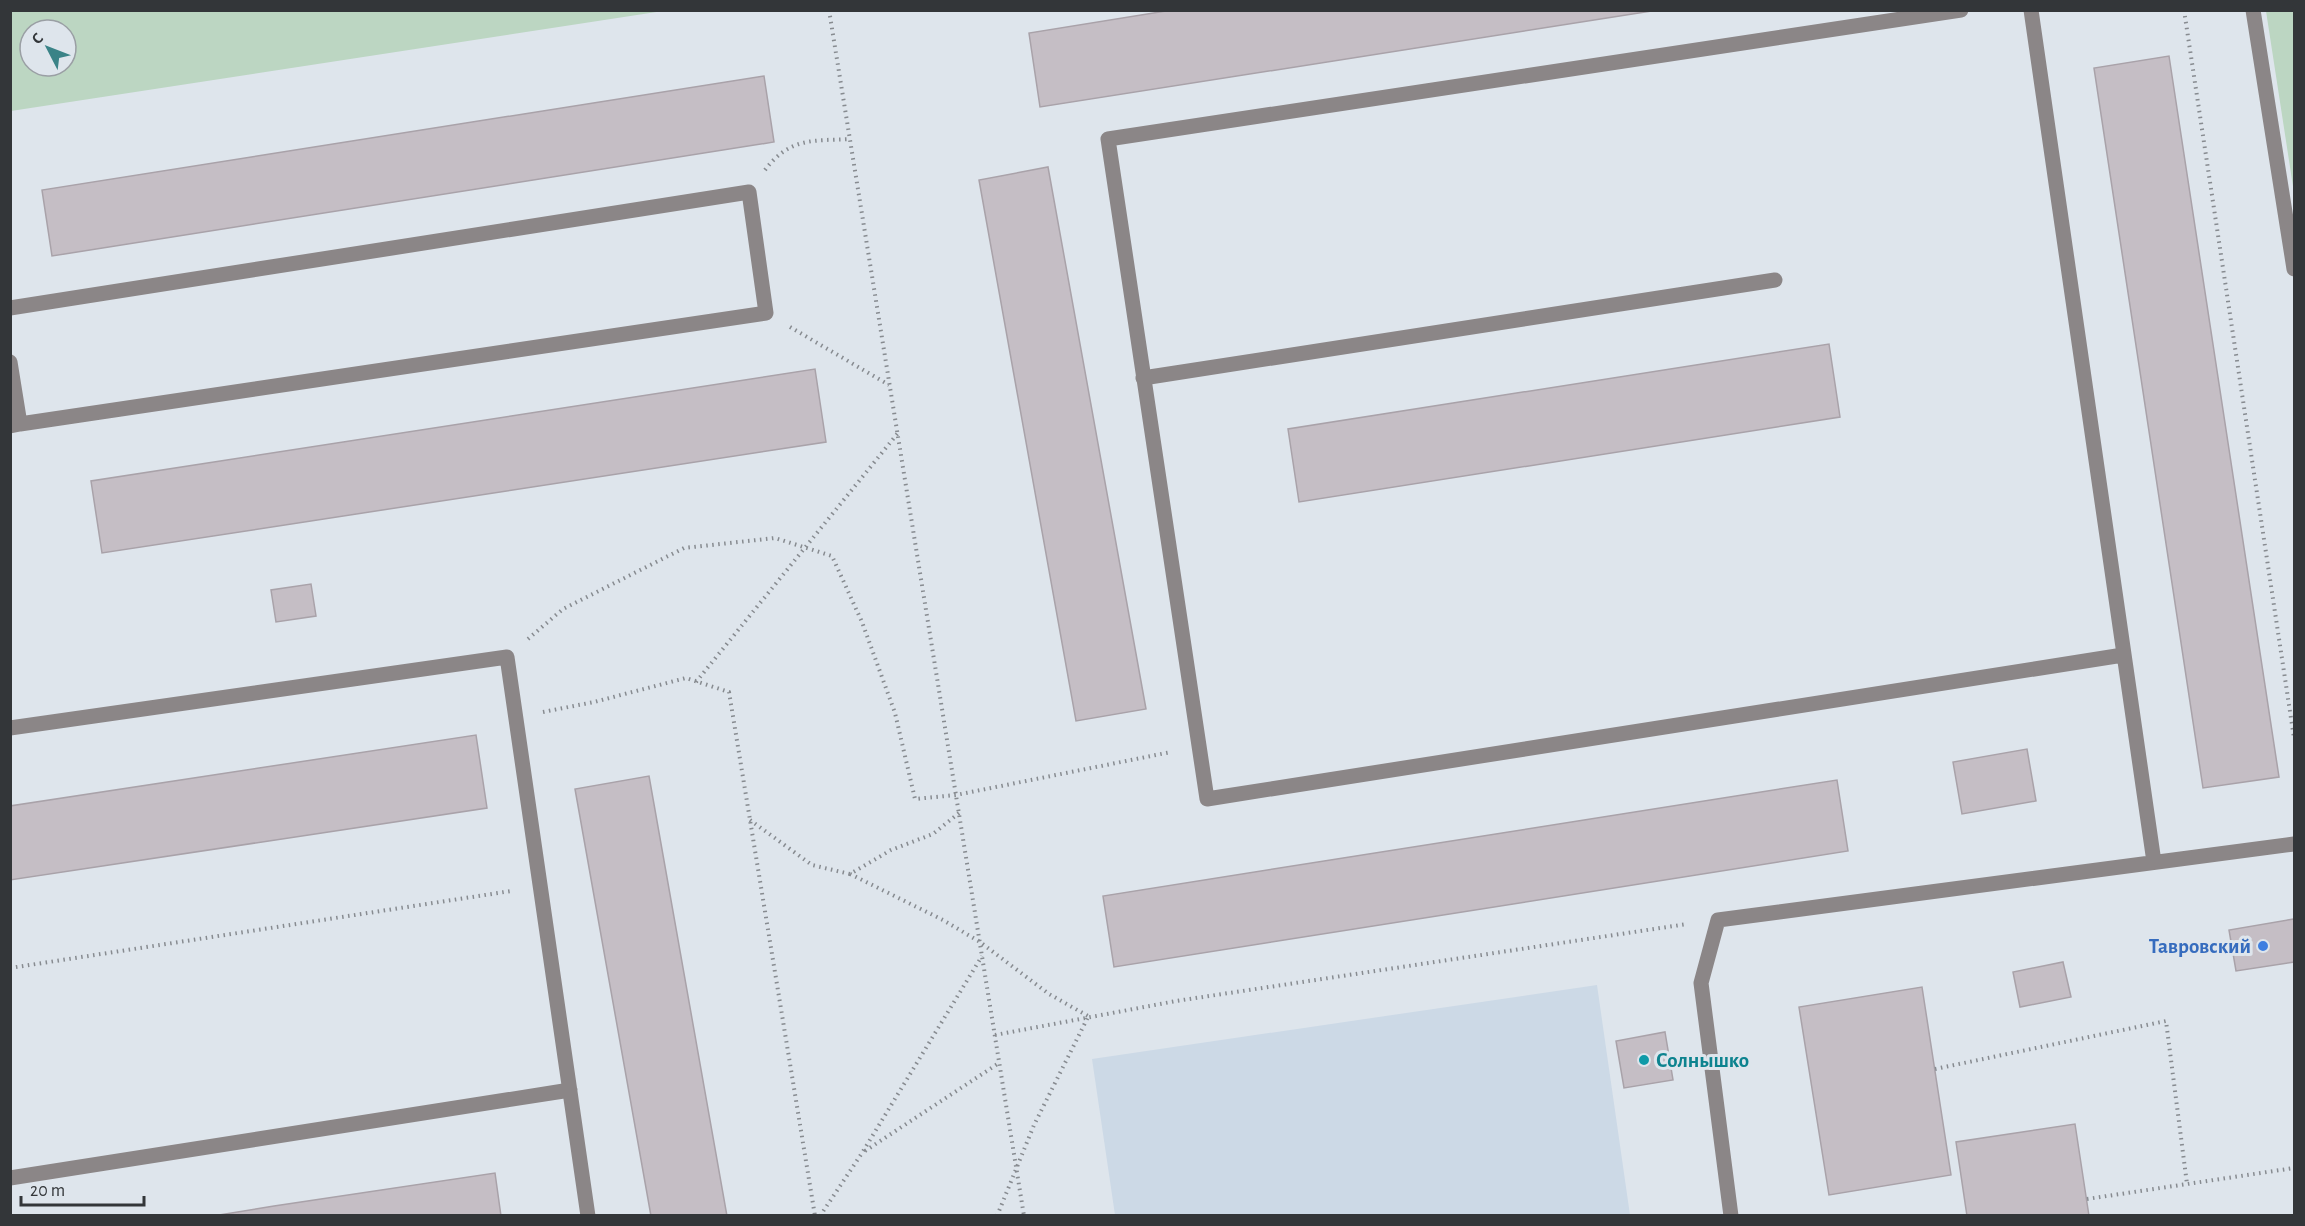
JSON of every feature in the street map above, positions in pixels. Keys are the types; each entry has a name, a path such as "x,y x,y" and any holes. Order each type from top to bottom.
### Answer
{"street":[{"path":"1961,10 1108,139 1207,799 2123,655"},
{"path":"2031,10 2154,862"},
{"path":"2253,10 2295,269"},
{"path":"10,308 749,192 766,313 15,425 10,362"},
{"path":"1143,378 1775,280"},
{"path":"10,728 507,657 588,1215"},
{"path":"1731,1215 1701,983 1718,920 2295,844"},
{"path":"10,1178 570,1090"}],"path":[{"path":"829,10 1024,1215"},
{"path":"2184,10 2295,738"},
{"path":"749,192 774,158 799,142 850,139"},
{"path":"766,313 890,386"},
{"path":"696,681 898,434"},
{"path":"507,657 563,609 684,548 775,538 832,556 862,622 895,712 915,799 956,795 1198,746"},
{"path":"516,717 594,702 686,678 729,692 815,1215"},
{"path":"850,874 891,850 933,834 959,812"},
{"path":"750,820 812,865 850,874 943,920 980,942 1049,994 1089,1017"},
{"path":"10,968 541,886"},
{"path":"995,1035 1176,1001 1718,920"},
{"path":"820,1215 862,1153 982,955"},
{"path":"997,1215 1034,1125 1089,1017"},
{"path":"1935,1069 2166,1021 2187,1184"},
{"path":"862,1153 1000,1063"},
{"path":"2087,1199 2295,1168"}],"shaded area":[{"path":"1597,985 1630,1215 1115,1215 1092,1059"}],"green space":[{"path":"11,10 663,11 11,111"},
{"path":"2266,11 2294,11 2294,193"}],"building":[{"path":"1172,10 1658,10 1040,107 1029,33"},
{"path":"2169,56 2279,777 2203,788 2094,68"},
{"path":"764,76 774,142 52,256 42,190"},
{"path":"1048,167 1146,709 1076,721 979,180"},
{"path":"1829,344 1840,417 1299,502 1288,429"},
{"path":"815,369 826,442 102,553 91,481"},
{"path":"311,584 316,616 276,622 271,590"},
{"path":"476,735 487,808 10,880 10,806"},
{"path":"2027,749 2036,801 1962,814 1953,762"},
{"path":"649,776 727,1216 651,1216 575,789"},
{"path":"1837,780 1848,851 1114,967 1103,896"},
{"name":"Тавровский","path":"2294,919 2294,962 2236,971 2229,930"},
{"path":"2063,962 2071,997 2020,1007 2013,972"},
{"path":"1922,987 1951,1175 1829,1195 1799,1007"},
{"name":"Солнышко","path":"1665,1032 1673,1080 1624,1088 1616,1041"},
{"path":"2075,1124 2089,1216 1967,1216 1956,1142"},
{"path":"495,1173 501,1216 213,1216 274,1206"}],"place":[{"name":"Тавровский","path":"2263,946"},
{"name":"Солнышко","path":"1644,1060"}]}
